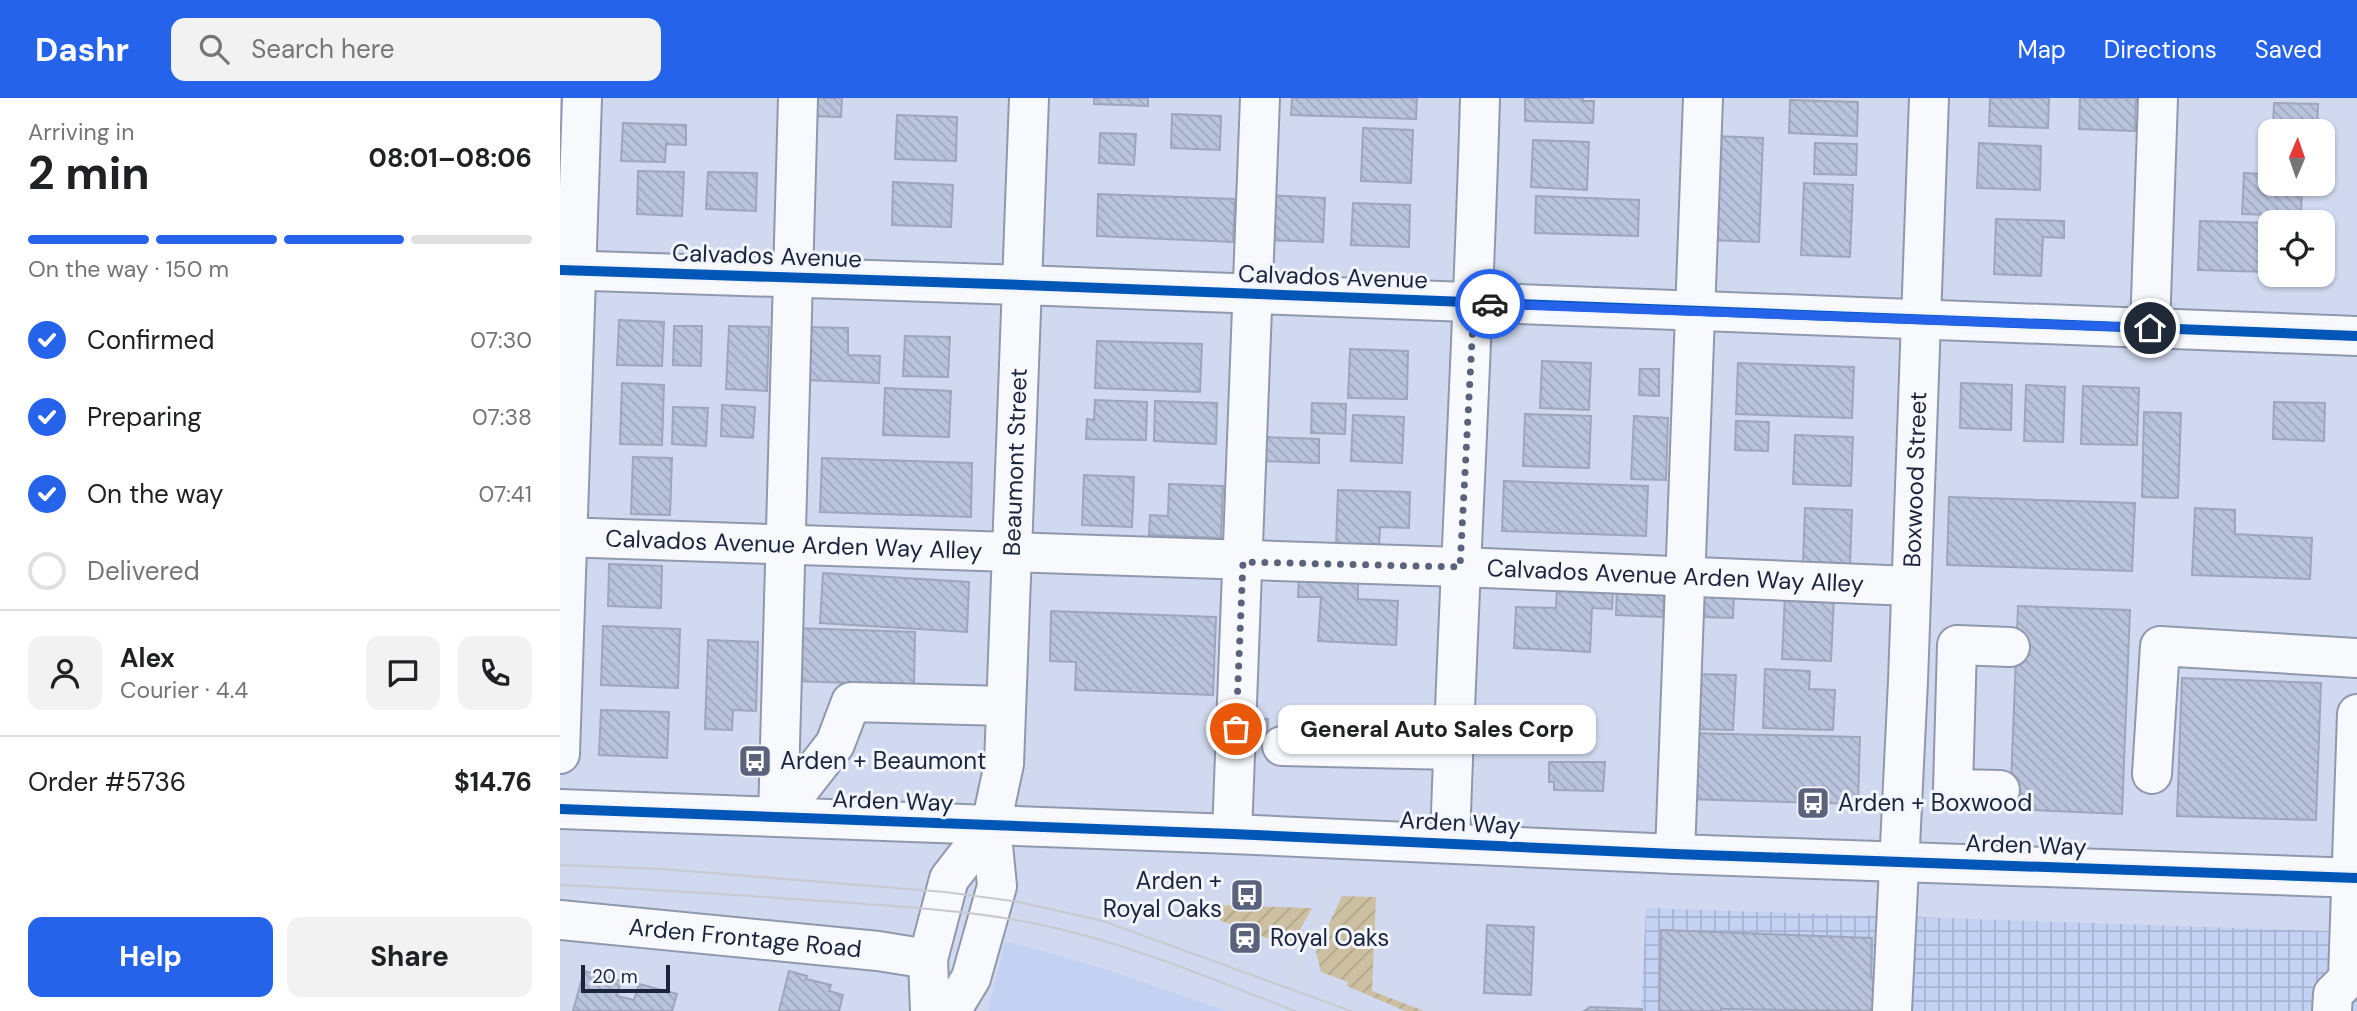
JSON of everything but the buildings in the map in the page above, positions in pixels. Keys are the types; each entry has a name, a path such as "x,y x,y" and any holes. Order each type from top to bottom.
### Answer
{"street":[{"path":"560,754 568,270 582,98"},
{"path":"778,817 798,98"},
{"name":"Beaumont Street","path":"990,825 1004,764 1029,98"},
{"path":"1232,834 1260,98"},
{"path":"1450,843 1460,567 1474,303 1480,98"},
{"path":"1675,854 1703,98"},
{"name":"Boxwood Street","path":"1892,1011 1908,681 1929,98"},
{"path":"2150,328 2158,98"},
{"name":"Calvados Avenue","path":"568,270 2357,336"},
{"name":"Calvados Avenue Arden Way Alley","path":"564,538 1460,567 1911,586"},
{"path":"2000,790 1953,789 1957,645 2010,647"},
{"path":"2152,774 2160,646 2357,658"},
{"path":"1908,681 1956,682"},
{"path":"778,817 835,744 851,702 1006,706"},
{"path":"2332,1011 2333,994 2348,979 2354,878 2357,714"},
{"path":"1282,747 1453,750"},
{"name":"Arden Way","path":"560,809 1232,834 1675,854 2354,878"},
{"path":"930,1011 928,959 948,879 990,825"},
{"path":"951,1011 971,978 998,886 990,825"},
{"name":"Arden Frontage Road","path":"560,920 878,951 928,959"}],"path":[{"path":"1182,938 1212,886"},
{"path":"1292,979 1333,891"}],"shaded area":[{"path":"1342,896 1376,897 1372,991 1424,1011 1405,1011 1347,986 1348,982 1321,972 1316,952"},
{"path":"1217,905 1312,908 1292,944 1281,940 1280,943 1219,920 1219,916 1208,912"},
{"path":"1646,908 2357,932 2357,1011 1641,1011"},
{"path":"1005,941 1102,968 1226,1011 988,1011"}],"tram line":[{"path":"560,865 662,869 945,892 1019,902 1103,921 1351,1011"},
{"path":"560,885 840,902 948,911 1029,922 1086,936 1176,965 1295,1011"}],"cycle path":[{"path":"560,270 2357,336"},
{"path":"560,809 1232,834 1675,854 2357,878"}],"way so far":[{"path":"1236,729 1243,562 1460,567 1474,303 1490,304"}],"place":[{"name":"General Auto Sales Corp","path":"1236,729"},
{"name":"Arden + Beaumont","path":"755,761"},
{"name":"Arden + Boxwood","path":"1813,803"},
{"name":"Arden + Royal Oaks","path":"1247,895"},
{"name":"Royal Oaks","path":"1245,938"}],"route":[{"path":"1490,304 2150,328"}]}
